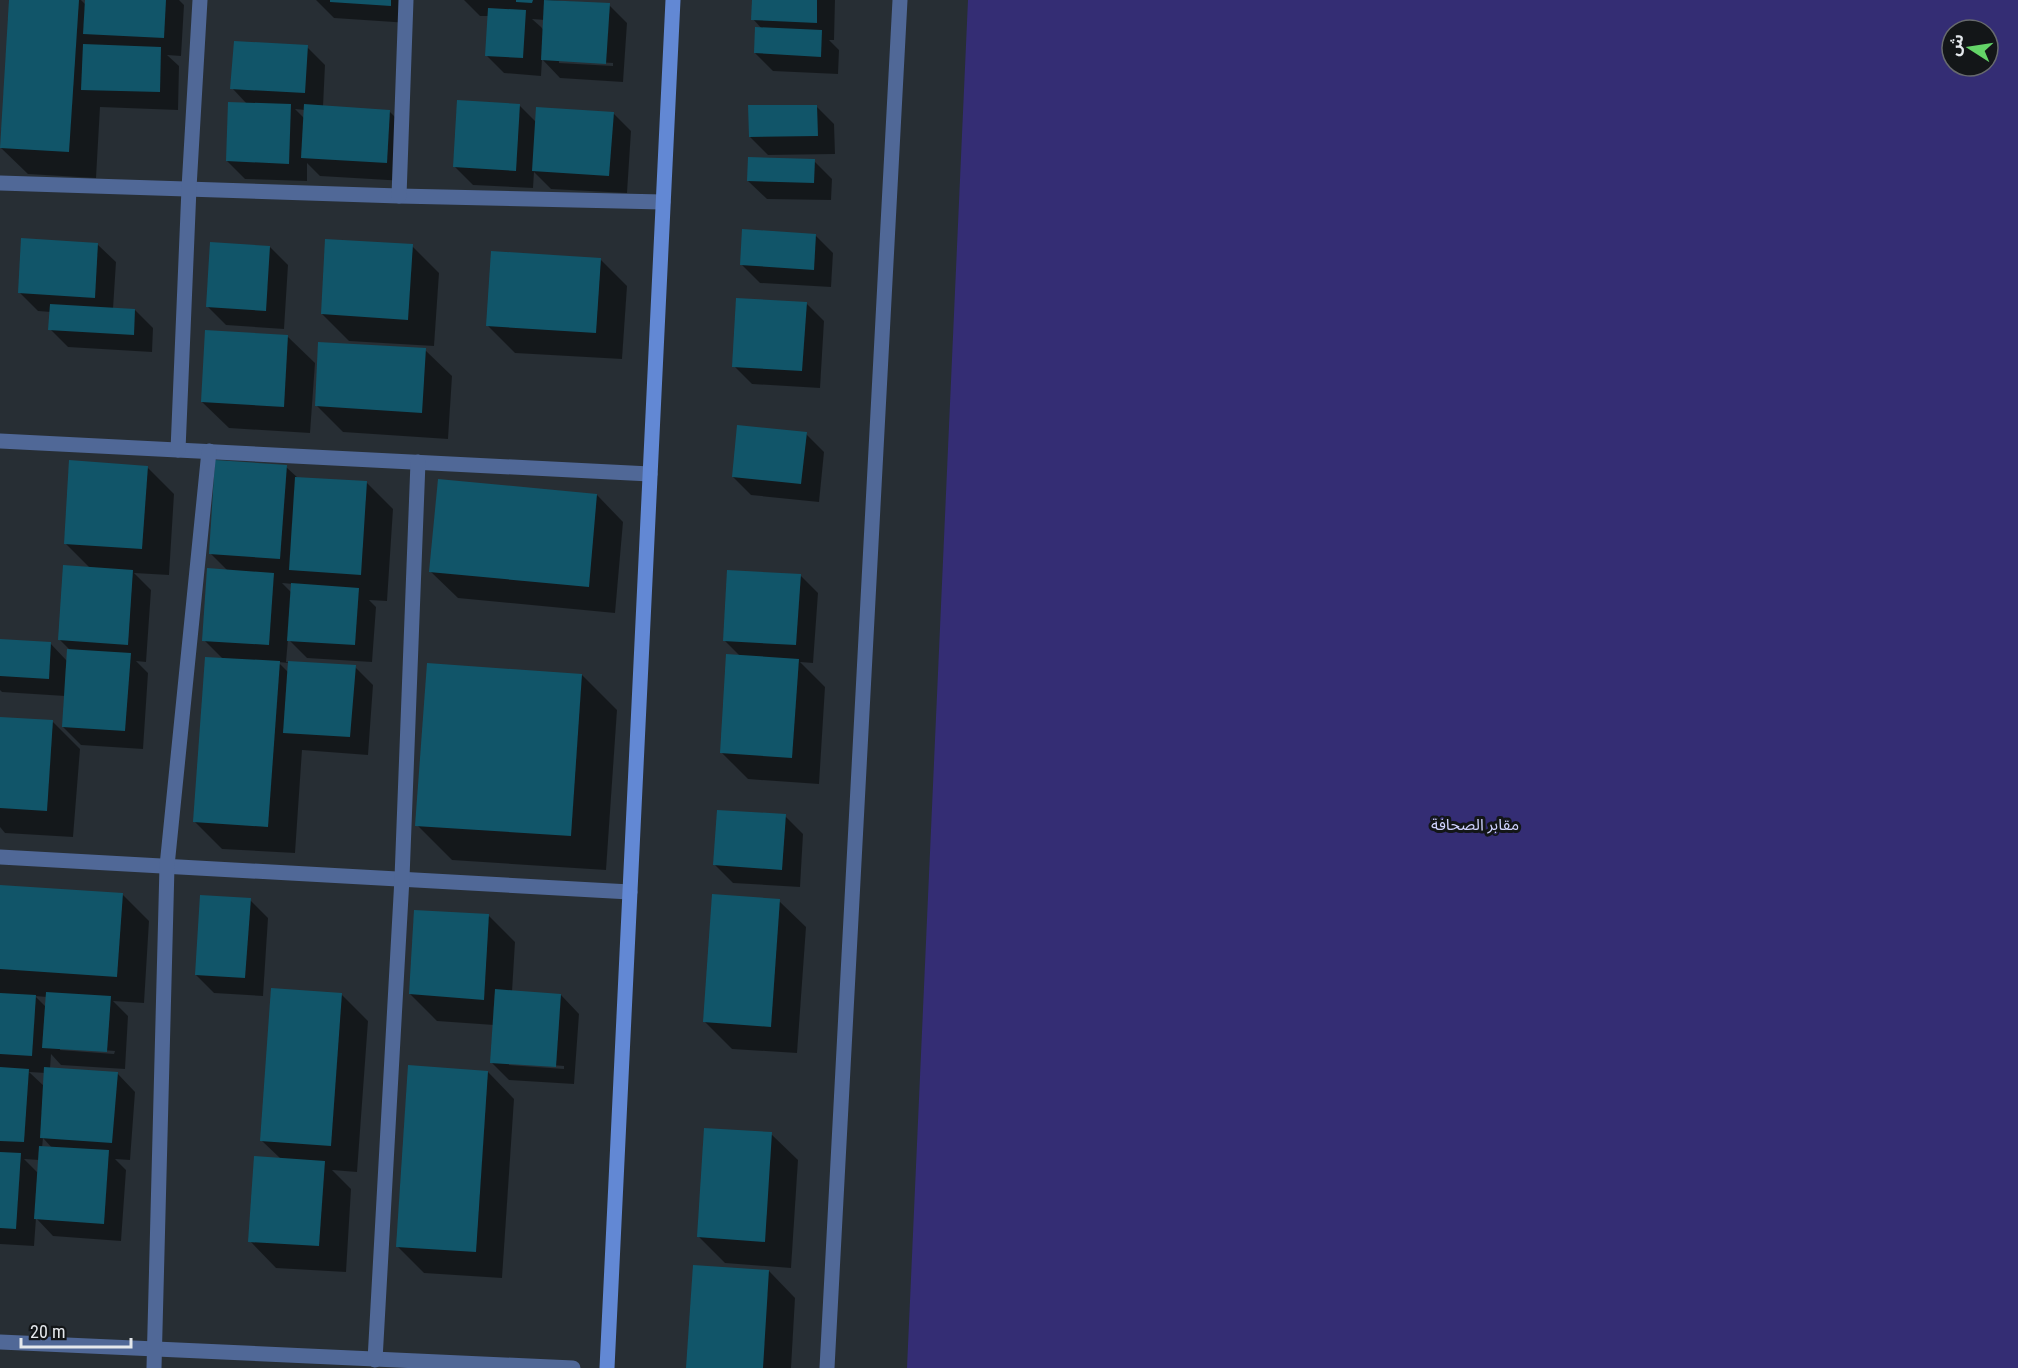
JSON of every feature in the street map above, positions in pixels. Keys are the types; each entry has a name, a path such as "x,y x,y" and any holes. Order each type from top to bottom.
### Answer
{"street":[{"path":"178,450 189,188 200,0"},
{"path":"399,196 406,0"},
{"path":"607,1368 673,0"},
{"path":"827,1368 900,0"},
{"path":"0,183 663,202"},
{"path":"0,441 650,474"},
{"path":"154,1368 168,866 210,451"},
{"path":"375,1360 402,878 418,462"},
{"path":"0,857 630,892"},
{"path":"0,1342 573,1368"}],"green space":[{"name":"مقابر الصحافة","path":"968,0 2018,0 2018,1368 907,1368"}],"building":[{"path":"9,0 79,0 69,152 0,148"},
{"path":"85,0 166,0 164,38 83,34"},
{"path":"330,0 391,0 391,6 330,2"},
{"path":"516,0 533,0 532,3 516,2"},
{"path":"544,0 610,3 606,64 541,60"},
{"path":"752,0 817,0 817,23 751,20"},
{"path":"488,8 526,10 523,58 485,56"},
{"path":"755,27 822,30 821,57 754,53"},
{"path":"234,41 308,45 305,93 230,89"},
{"path":"83,44 161,47 160,92 81,90"},
{"path":"457,100 520,104 516,171 453,167"},
{"path":"228,102 291,104 289,164 226,161"},
{"path":"304,104 390,110 387,163 301,158"},
{"path":"748,105 817,105 818,136 749,137"},
{"path":"536,107 614,112 609,176 532,171"},
{"path":"748,157 815,159 814,183 747,181"},
{"path":"742,229 816,234 814,270 740,265"},
{"path":"21,238 98,243 95,298 18,293"},
{"path":"325,239 413,244 408,320 321,314"},
{"path":"210,242 270,246 266,311 206,307"},
{"path":"491,251 601,258 596,333 486,326"},
{"path":"736,298 807,302 802,371 732,367"},
{"path":"50,304 135,309 134,335 48,330"},
{"path":"205,330 288,335 284,407 201,402"},
{"path":"318,342 426,348 422,413 315,406"},
{"path":"737,425 807,432 801,484 732,477"},
{"path":"69,460 148,466 142,549 64,544"},
{"path":"215,460 287,465 280,559 209,554"},
{"path":"295,477 367,481 361,575 289,570"},
{"path":"438,479 597,494 589,587 429,572"},
{"path":"63,565 133,570 128,645 58,640"},
{"path":"207,568 274,573 269,645 202,641"},
{"path":"727,570 801,574 796,645 723,641"},
{"path":"291,583 359,588 355,645 287,641"},
{"path":"0,639 51,642 49,679 0,676"},
{"path":"67,649 131,653 125,731 62,727"},
{"path":"726,654 799,659 792,758 720,753"},
{"path":"205,657 280,661 268,827 193,822"},
{"path":"288,661 356,665 350,737 283,733"},
{"path":"427,663 582,674 571,836 415,826"},
{"path":"0,717 53,720 47,811 0,808"},
{"path":"717,810 786,814 782,870 713,865"},
{"path":"0,885 123,893 117,977 0,969"},
{"path":"712,894 780,899 771,1027 703,1022"},
{"path":"200,895 251,898 245,978 195,975"},
{"path":"414,910 489,914 484,1000 409,994"},
{"path":"271,988 342,993 331,1146 260,1141"},
{"path":"495,989 561,994 556,1067 490,1063"},
{"path":"46,992 111,996 107,1052 42,1048"},
{"path":"0,993 36,995 32,1056 0,1054"},
{"path":"408,1065 488,1071 476,1252 396,1247"},
{"path":"0,1067 29,1069 24,1142 0,1141"},
{"path":"44,1067 118,1072 112,1143 40,1138"},
{"path":"704,1128 772,1132 765,1242 697,1237"},
{"path":"39,1146 109,1150 104,1224 34,1219"},
{"path":"0,1152 21,1153 16,1229 0,1228"},
{"path":"254,1156 325,1161 319,1246 248,1242"},
{"path":"693,1265 769,1270 763,1368 686,1368"}]}
